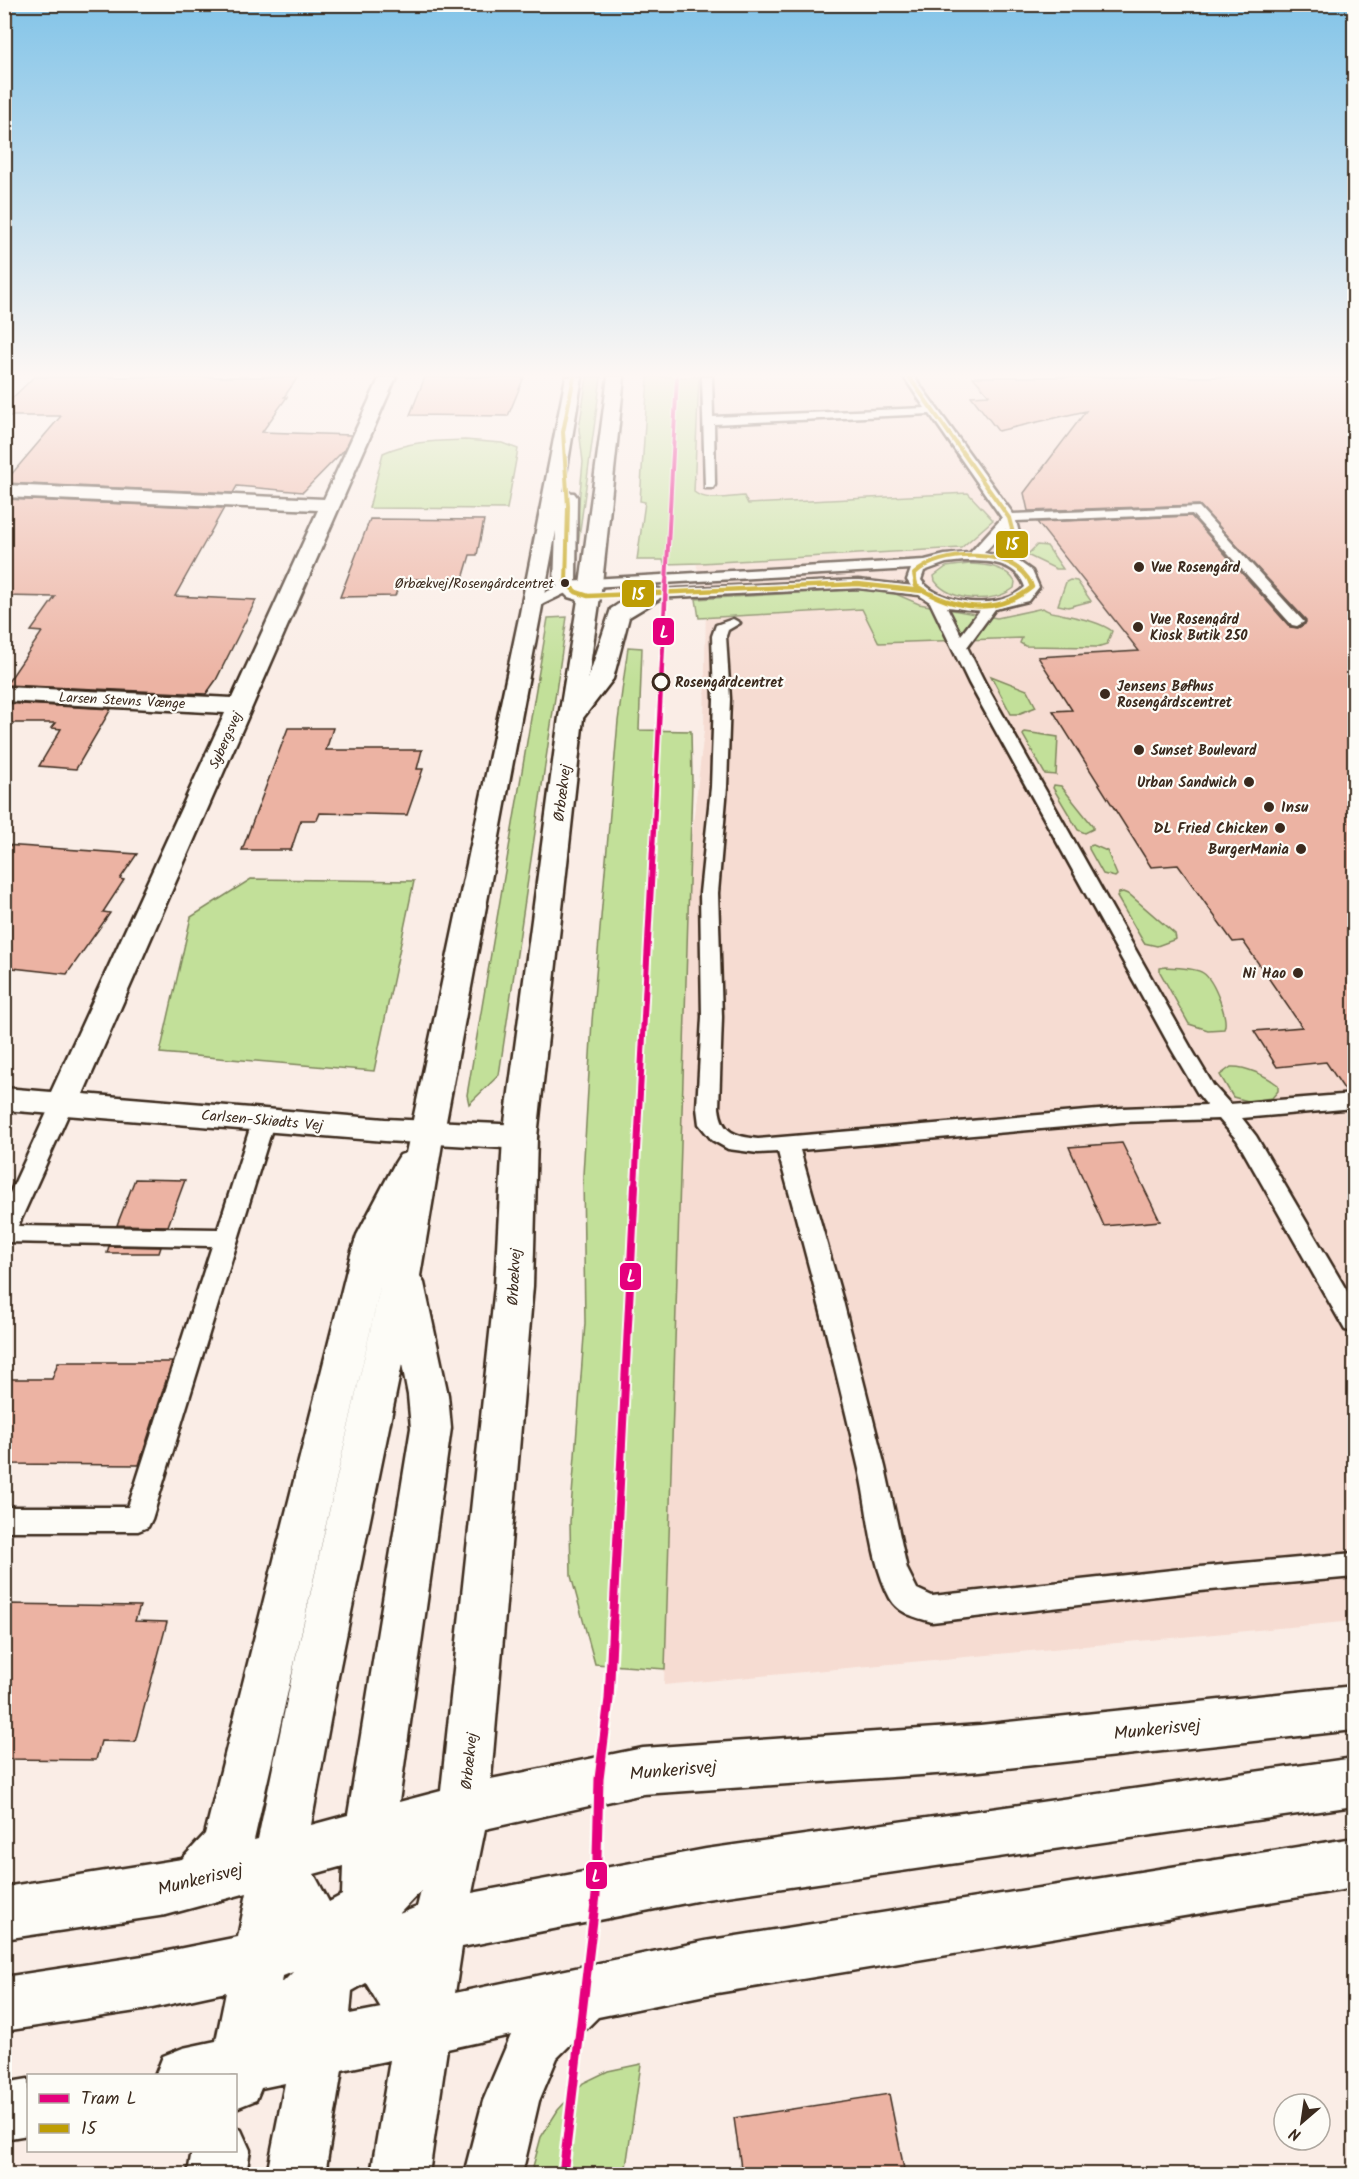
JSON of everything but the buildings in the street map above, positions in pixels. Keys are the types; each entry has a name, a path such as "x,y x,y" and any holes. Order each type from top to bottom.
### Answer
{"main road":[{"name":"Sybergsvej","path":"62,1104 342,479"},
{"path":"237,2072 278,1859 403,1269 427,1132 532,604 555,479"},
{"path":"566,479 568,506 565,584 582,589"},
{"name":"Ørbækvej","path":"400,2175 439,1925 464,1809 514,1286 520,1137 571,717 582,589 600,479"},
{"path":"4,491 330,506"},
{"path":"571,717 601,679 619,614 651,594"},
{"name":"Larsen Stevns Vænge","path":"4,694 240,706"},
{"name":"Carlsen-Skiødts Vej","path":"4,1099 427,1132 520,1137"},
{"path":"196,1881 218,1860 228,1844 369,1254 382,1220 427,1132"},
{"path":"403,1269 428,1395 432,1428 370,1834 371,1929 423,2025"},
{"name":"Munkerisvej","path":"4,1913 166,1888 464,1809 643,1771 980,1748 1354,1708"},
{"path":"371,1929 439,1925 706,1874 1354,1782"},
{"path":"4,2004 143,1983 260,1959 323,1955 371,1929 464,1809"},
{"path":"278,1859 323,1955 319,2046 296,2175"},
{"path":"210,2074 237,2072 319,2046 705,1968 1354,1863"},
{"path":"237,2072 323,1955"},
{"path":"493,2175 511,2101 537,2039 586,1991"},
{"path":"4,2111 27,2107"},
{"path":"217,2175 221,2152"}],"lane":[{"path":"710,479 710,485"},
{"path":"981,479 1009,518 1014,533 1011,564"},
{"path":"974,556 1009,518 1195,510 1297,622"},
{"path":"532,604 582,589 924,564 946,558 974,556 1011,564 1028,575 1032,587 1023,598 990,606 962,605 936,599 922,591 858,584 651,594 582,589"},
{"path":"922,591 914,580 914,574 924,564"},
{"path":"936,599 977,683 1081,865 1182,1050 1205,1089 1245,1136 1354,1323"},
{"path":"960,646 990,606"},
{"path":"734,623 721,628 719,636 722,699 719,787 709,893 712,1017 708,1108 710,1124 720,1135 736,1144 759,1146 1122,1114 1224,1112 1354,1101"},
{"path":"62,1104 4,1233 226,1238"},
{"path":"4,1519 138,1519 264,1119"},
{"path":"787,1143 831,1301 872,1467 893,1569 907,1599 916,1605 932,1609 1188,1580 1354,1565"}],"shaded area":[{"path":"694,479 1354,479 1354,1621 664,1685 687,875 704,731 706,599 696,563"}],"green space":[{"path":"376,479 513,479 507,509 369,508"},
{"path":"581,479 587,479 577,552 573,563"},
{"path":"641,479 695,479 694,492 699,495 718,498 744,496 748,504 968,493 993,520 961,548 664,564 663,560 637,560 645,502 640,501"},
{"path":"1037,545 1047,546 1063,569 1056,569 1027,555"},
{"path":"969,564 1001,570 1015,582 1014,588 995,597 961,597 942,588 935,581 934,576 946,567"},
{"path":"1077,581 1091,601 1068,607 1058,605 1066,582"},
{"path":"869,589 891,592 919,604 997,618 1043,608 1049,612 1094,622 1112,631 1107,644 1097,647 1025,646 1020,643 1022,638 879,643 862,609 699,618 696,599"},
{"path":"567,617 499,1075 469,1104 467,1095 548,618"},
{"path":"628,647 642,648 639,730 691,731 692,784 665,1669 595,1664 571,1576 570,1522 585,1323 583,1175 592,1021 618,721"},
{"path":"991,676 1027,690 1036,707 1018,714 1011,714"},
{"path":"1025,732 1058,737 1056,775 1045,774 1023,735"},
{"path":"1054,785 1061,786 1093,829 1085,833 1078,830 1053,788"},
{"path":"1093,845 1107,851 1117,875 1115,877 1103,874 1089,849 1089,846"},
{"path":"251,879 414,881 374,1071 160,1053 191,917"},
{"path":"1123,892 1130,895 1175,934 1176,939 1157,946 1144,943 1117,897"},
{"path":"1160,968 1195,970 1207,977 1216,991 1222,1009 1224,1029 1208,1030 1189,1024 1160,972"},
{"path":"1231,1067 1243,1068 1268,1078 1278,1085 1278,1091 1272,1098 1248,1101 1233,1097 1220,1075"},
{"path":"641,2064 625,2174 531,2174 541,2137 558,2110 583,2083 608,2071"}],"tram line":[{"name":"L","path":"563,2174 596,1895 599,1779 609,1699 672,479"}],"transit line":[{"name":"15","path":"566,479 568,506 565,583 576,592 588,596 858,584 922,591"},
{"name":"15","path":"981,479 1009,518 1013,533 1011,564"},
{"name":"15","path":"960,556 992,558 1013,564 1028,577 1032,587 1020,597 1006,604 975,607 944,600 916,586 914,574 919,569 941,559 960,556"}],"place":[{"name":"Vue Rosengård","path":"1139,567"},
{"name":"Ørbækvej/Rosengårdcentret","path":"565,583"},
{"name":"Vue Rosengård Kiosk Butik 250","path":"1138,627"},
{"name":"Rosengårdcentret","path":"661,682"},
{"name":"Jensens Bøfhus Rosengårdscentret","path":"1105,694"},
{"name":"Sunset Boulevard","path":"1139,750"},
{"name":"Urban Sandwich","path":"1249,782"},
{"name":"Insu","path":"1269,807"},
{"name":"DL Fried Chicken","path":"1280,828"},
{"name":"BurgerMania","path":"1301,849"},
{"name":"Ni Hao","path":"1298,973"}]}
